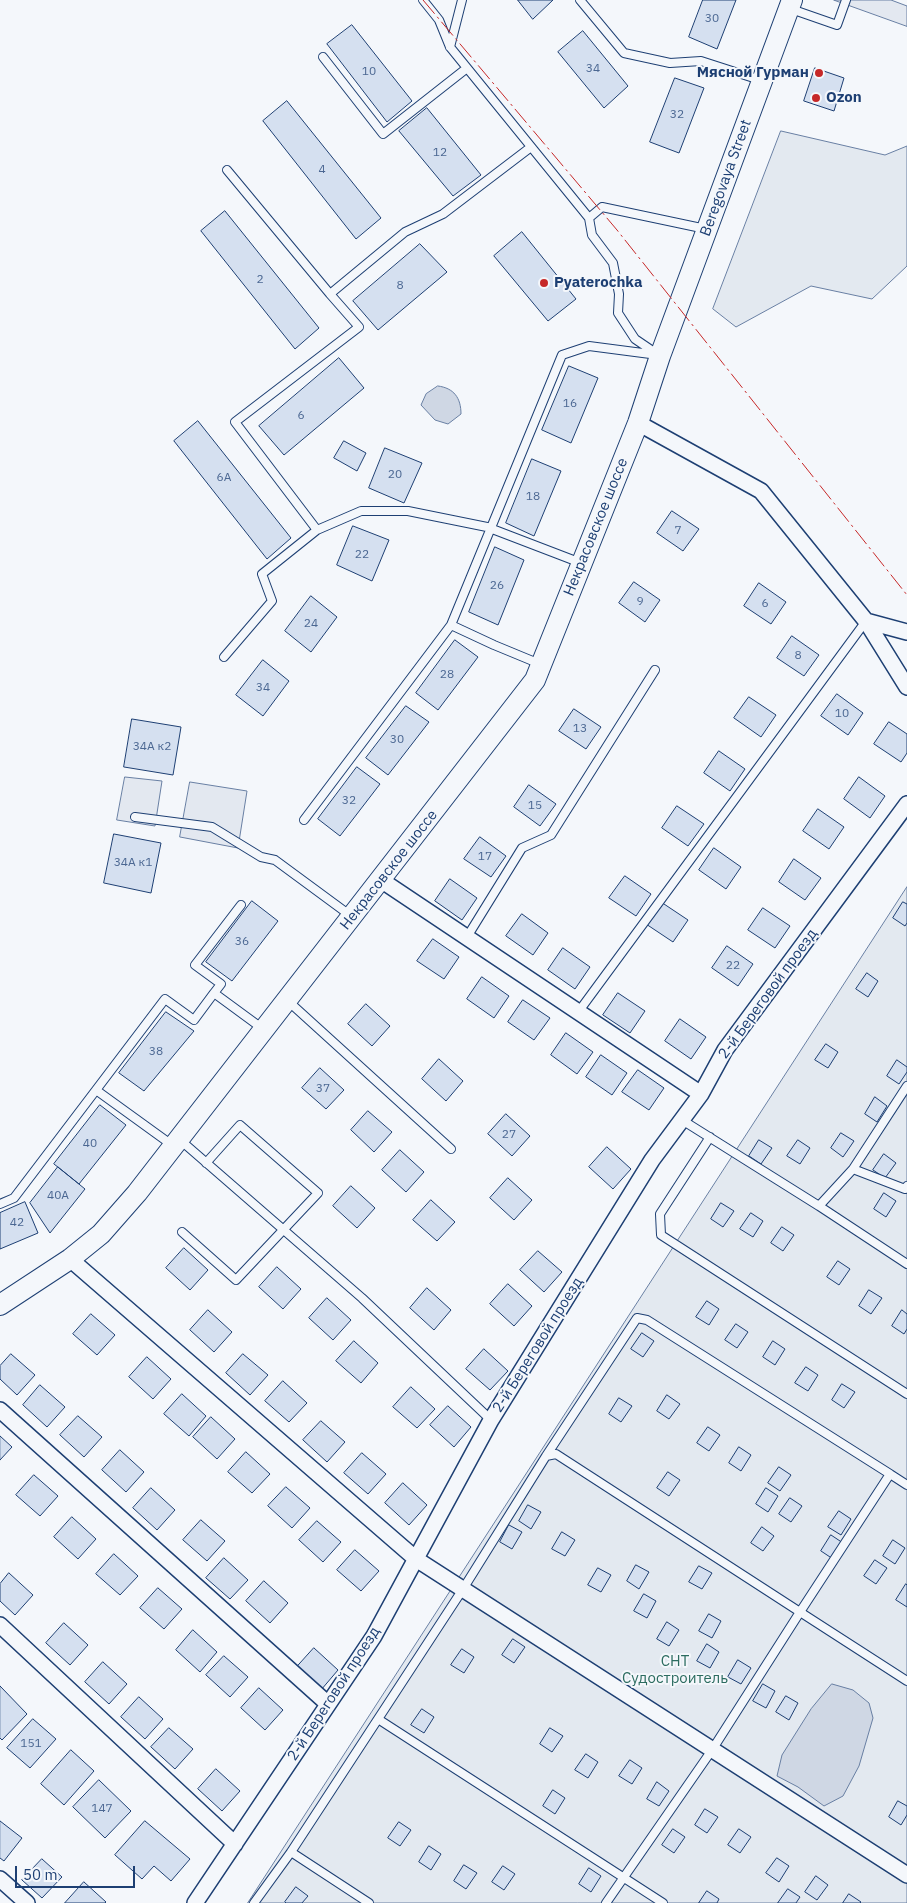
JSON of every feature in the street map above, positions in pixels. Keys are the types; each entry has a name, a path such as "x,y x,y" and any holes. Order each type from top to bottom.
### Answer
{"main road":[{"name":"Beregovaya Street","path":"660,356 790,4"},
{"name":"Некрасовское шоссе","path":"0,1305 70,1259 101,1234 137,1194 535,680 638,423 660,356"}],"street":[{"path":"638,423 761,491 866,622 907,687"},
{"path":"866,622 907,632"},
{"name":"2-й Береговой проезд","path":"195,1903 374,1636 491,1420 652,1160 701,1094 725,1050 907,804"},
{"path":"381,880 701,1094"},
{"path":"70,1259 416,1559 907,1875"},
{"path":"0,1410 328,1704"},
{"path":"0,1625 234,1844"},
{"path":"0,1879 27,1903"}],"lane":[{"path":"423,0 439,20 450,47 589,218 592,236 613,263 619,294 618,313 635,339 660,356"},
{"path":"450,47 462,0"},
{"path":"580,0 624,53 670,63 701,61 762,81"},
{"path":"790,4 837,25 846,0"},
{"path":"323,57 383,134 467,68"},
{"path":"330,294 404,232 443,214 531,147"},
{"path":"227,170 359,327 234,422 317,530"},
{"path":"589,218 602,207 708,229"},
{"path":"304,820 451,625 562,354 589,346 660,356"},
{"path":"224,657 272,601 262,574 317,530 362,510 408,511 492,528 582,562"},
{"path":"579,1011 866,622"},
{"path":"451,625 541,664"},
{"path":"468,937 522,848 552,835 656,670"},
{"path":"135,817 212,827 260,857 275,860 352,917"},
{"path":"0,1204 14,1198 165,999 194,1020 221,984 195,965 241,905"},
{"path":"214,993 264,1030"},
{"path":"288,1000 451,1150"},
{"path":"819,1206 853,1169 907,1086"},
{"path":"96,1090 206,1163 362,1298 491,1420"},
{"path":"682,1120 907,1264"},
{"path":"182,1232 236,1280 318,1192 240,1125 206,1163"},
{"path":"710,1137 660,1214 661,1235 907,1394"},
{"path":"853,1169 904,1189 907,1186"},
{"path":"254,1903 291,1852 637,1318 647,1320 907,1485"},
{"path":"546,1456 556,1454 907,1681"},
{"path":"606,1903 622,1877 712,1750 890,1474"},
{"path":"378,1719 663,1903"},
{"path":"291,1852 369,1903"}],"green space":[{"path":"781,131 885,155 907,146 907,266 872,299 811,286 736,327 713,309"},
{"name":"СНТ Судостроитель","path":"907,887 907,1903 248,1903"}],"shaded area":[{"path":"834,0 891,0 907,6 907,26"},
{"path":"438,386 448,389 456,395 460,403 461,414 448,424 435,420 421,405 426,394"},
{"path":"125,777 162,781 155,826 117,820"},
{"path":"190,782 247,791 238,848 180,837"},
{"path":"832,1684 853,1690 869,1703 873,1718 859,1766 843,1796 824,1806 798,1787 777,1776 782,1755 811,1709"}],"building":[{"path":"518,0 553,0 533,19"},
{"path":"703,0 736,0 717,49 689,37"},
{"path":"352,25 412,101 387,122 327,44"},
{"path":"583,31 628,86 604,108 558,52"},
{"path":"815,68 844,78 834,111 804,101"},
{"path":"675,78 704,88 679,153 650,142"},
{"path":"287,101 381,218 356,239 263,121"},
{"path":"427,108 481,175 453,196 399,131"},
{"path":"225,211 319,328 295,349 201,231"},
{"path":"522,232 576,299 548,321 494,256"},
{"path":"420,244 447,272 378,330 353,301"},
{"path":"339,358 364,388 284,455 259,426"},
{"path":"569,366 598,378 571,443 542,430"},
{"path":"198,421 291,538 267,559 174,441"},
{"path":"344,441 366,453 357,471 334,458"},
{"path":"385,448 422,463 404,503 369,488"},
{"path":"532,459 561,471 534,536 506,523"},
{"path":"672,511 699,529 683,551 657,533"},
{"path":"353,526 389,540 372,581 337,565"},
{"path":"495,547 524,560 498,625 469,612"},
{"path":"634,582 660,600 645,622 619,603"},
{"path":"759,583 786,602 771,624 744,606"},
{"path":"311,596 337,617 311,652 285,631"},
{"path":"792,636 819,655 804,676 777,658"},
{"path":"455,640 478,657 438,710 416,693"},
{"path":"263,660 289,681 263,716 236,695"},
{"path":"837,694 863,713 848,735 821,716"},
{"path":"749,697 776,715 761,737 734,718"},
{"path":"406,706 429,722 388,775 366,758"},
{"path":"574,709 601,727 586,749 559,731"},
{"path":"132,719 181,727 173,775 124,767"},
{"path":"889,722 907,734 907,753 901,762 874,744"},
{"path":"719,751 745,769 730,791 704,773"},
{"path":"357,767 380,784 340,836 318,819"},
{"path":"859,777 885,796 870,818 844,799"},
{"path":"529,785 556,804 540,826 514,807"},
{"path":"677,806 704,824 688,846 662,828"},
{"path":"818,809 844,827 829,849 803,831"},
{"path":"114,834 161,843 151,893 104,883"},
{"path":"480,837 506,856 491,877 464,859"},
{"path":"714,848 741,867 726,889 699,870"},
{"path":"794,859 821,878 805,900 779,882"},
{"path":"625,876 651,894 636,916 609,898"},
{"path":"450,879 477,898 462,920 435,901"},
{"path":"252,901 278,921 232,981 206,962"},
{"path":"661,902 688,920 673,942 646,924"},
{"path":"903,902 907,904 907,923 905,926 893,918"},
{"path":"763,908 790,926 775,948 748,930"},
{"path":"522,914 548,933 533,955 506,936"},
{"path":"433,939 459,957 444,979 417,961"},
{"path":"727,946 753,964 738,986 712,968"},
{"path":"563,948 590,967 575,989 548,970"},
{"path":"867,973 878,981 868,997 856,989"},
{"path":"482,977 509,996 494,1018 467,999"},
{"path":"618,993 645,1011 630,1033 603,1015"},
{"path":"523,1000 550,1018 534,1040 508,1022"},
{"path":"366,1004 390,1026 372,1046 348,1024"},
{"path":"166,1012 194,1031 144,1091 119,1073"},
{"path":"680,1019 706,1037 691,1059 665,1041"},
{"path":"566,1033 593,1052 577,1074 551,1055"},
{"path":"826,1044 838,1052 828,1068 815,1060"},
{"path":"601,1055 627,1073 612,1095 586,1077"},
{"path":"439,1059 463,1081 446,1101 422,1079"},
{"path":"897,1060 907,1067 907,1072 899,1084 887,1076"},
{"path":"320,1068 344,1090 326,1109 302,1088"},
{"path":"638,1070 664,1088 649,1110 622,1092"},
{"path":"875,1097 887,1106 877,1122 865,1114"},
{"path":"100,1105 126,1125 79,1184 54,1164"},
{"path":"368,1111 392,1132 374,1152 351,1130"},
{"path":"506,1114 530,1136 512,1156 488,1134"},
{"path":"841,1133 854,1141 843,1157 831,1148"},
{"path":"759,1140 772,1148 761,1164 749,1156"},
{"path":"798,1140 810,1148 800,1164 787,1156"},
{"path":"607,1147 631,1169 613,1189 589,1167"},
{"path":"400,1150 424,1172 406,1192 382,1170"},
{"path":"884,1154 896,1163 885,1178 873,1170"},
{"path":"58,1167 85,1189 50,1233 30,1203"},
{"path":"508,1178 532,1200 514,1220 490,1198"},
{"path":"351,1186 375,1208 357,1228 333,1206"},
{"path":"884,1193 896,1201 886,1217 874,1209"},
{"path":"431,1200 455,1222 437,1241 413,1220"},
{"path":"25,1202 38,1233 0,1249 0,1213"},
{"path":"721,1203 734,1211 723,1227 711,1219"},
{"path":"751,1213 763,1221 753,1237 740,1229"},
{"path":"782,1227 794,1235 783,1251 771,1243"},
{"path":"184,1248 208,1270 190,1290 166,1268"},
{"path":"538,1251 562,1272 544,1292 520,1270"},
{"path":"838,1261 850,1269 839,1285 827,1277"},
{"path":"277,1267 301,1289 283,1309 259,1287"},
{"path":"508,1284 532,1306 514,1326 490,1304"},
{"path":"427,1288 451,1310 434,1330 410,1308"},
{"path":"869,1290 882,1298 871,1314 859,1306"},
{"path":"327,1298 351,1320 333,1340 309,1318"},
{"path":"707,1301 719,1309 709,1325 696,1317"},
{"path":"208,1310 232,1332 214,1352 190,1330"},
{"path":"902,1310 907,1314 907,1329 904,1334 892,1326"},
{"path":"91,1314 115,1335 97,1355 73,1334"},
{"path":"736,1324 748,1332 737,1348 725,1340"},
{"path":"642,1333 654,1341 643,1357 631,1349"},
{"path":"354,1341 378,1363 361,1383 336,1361"},
{"path":"773,1341 785,1349 775,1365 763,1357"},
{"path":"484,1349 508,1371 490,1390 466,1369"},
{"path":"11,1354 35,1375 17,1395 0,1379 0,1366"},
{"path":"243,1354 268,1375 250,1395 226,1373"},
{"path":"147,1357 171,1379 153,1399 129,1377"},
{"path":"806,1367 818,1375 808,1391 795,1383"},
{"path":"283,1381 307,1403 289,1422 265,1401"},
{"path":"842,1384 855,1392 844,1408 832,1400"},
{"path":"40,1385 65,1407 47,1427 23,1405"},
{"path":"411,1387 435,1409 417,1428 393,1407"},
{"path":"182,1394 206,1416 189,1436 164,1414"},
{"path":"667,1395 680,1404 669,1419 657,1411"},
{"path":"619,1398 632,1406 621,1422 609,1414"},
{"path":"448,1406 471,1427 454,1447 430,1425"},
{"path":"78,1416 102,1437 84,1457 60,1435"},
{"path":"211,1417 235,1439 217,1459 193,1437"},
{"path":"321,1421 345,1442 327,1462 303,1440"},
{"path":"708,1427 720,1435 709,1451 697,1443"},
{"path":"0,1436 12,1447 0,1460"},
{"path":"739,1447 751,1455 741,1471 729,1463"},
{"path":"120,1450 144,1472 126,1492 102,1470"},
{"path":"246,1452 270,1474 252,1493 228,1472"},
{"path":"362,1453 386,1474 368,1494 344,1473"},
{"path":"779,1467 791,1475 780,1491 768,1483"},
{"path":"668,1472 680,1480 669,1496 657,1488"},
{"path":"34,1475 58,1496 40,1516 16,1495"},
{"path":"403,1483 427,1505 409,1525 385,1503"},
{"path":"286,1487 310,1508 292,1528 268,1506"},
{"path":"151,1488 175,1510 157,1530 133,1508"},
{"path":"766,1488 778,1496 768,1512 756,1504"},
{"path":"790,1498 802,1506 791,1522 779,1514"},
{"path":"528,1505 541,1512 531,1529 519,1521"},
{"path":"839,1511 851,1519 841,1535 828,1527"},
{"path":"72,1517 96,1539 78,1559 54,1537"},
{"path":"201,1520 225,1541 207,1561 183,1540"},
{"path":"317,1521 341,1542 323,1562 299,1540"},
{"path":"509,1525 522,1532 512,1549 500,1542"},
{"path":"762,1527 774,1536 763,1551 751,1543"},
{"path":"562,1532 575,1540 565,1556 552,1549"},
{"path":"831,1535 843,1543 833,1559 821,1551"},
{"path":"893,1540 905,1548 895,1564 883,1556"},
{"path":"355,1550 379,1571 361,1591 337,1570"},
{"path":"114,1554 138,1576 120,1595 96,1574"},
{"path":"224,1558 248,1580 230,1599 206,1578"},
{"path":"875,1560 887,1568 876,1584 864,1576"},
{"path":"636,1565 649,1572 639,1589 627,1581"},
{"path":"699,1566 712,1573 702,1589 689,1582"},
{"path":"598,1568 611,1575 601,1592 588,1585"},
{"path":"9,1573 33,1595 15,1615 0,1601 0,1584"},
{"path":"264,1581 288,1603 270,1623 246,1601"},
{"path":"907,1585 907,1607 896,1600"},
{"path":"158,1588 182,1609 164,1629 140,1608"},
{"path":"644,1594 656,1601 647,1618 634,1611"},
{"path":"709,1614 721,1621 712,1638 699,1631"},
{"path":"667,1622 679,1630 669,1646 657,1639"},
{"path":"64,1623 88,1645 70,1665 46,1643"},
{"path":"193,1630 217,1652 200,1672 176,1650"},
{"path":"513,1639 525,1647 514,1663 502,1655"},
{"path":"707,1644 719,1652 710,1668 697,1661"},
{"path":"314,1648 338,1670 321,1690 296,1668"},
{"path":"462,1649 474,1657 464,1673 451,1665"},
{"path":"224,1656 248,1677 230,1697 206,1675"},
{"path":"738,1660 751,1668 741,1684 728,1677"},
{"path":"103,1662 127,1684 109,1704 85,1682"},
{"path":"763,1684 775,1691 766,1708 753,1701"},
{"path":"0,1686 27,1714 2,1740 0,1738"},
{"path":"259,1688 283,1710 265,1730 241,1708"},
{"path":"786,1696 798,1703 789,1720 776,1712"},
{"path":"139,1697 163,1719 145,1739 121,1717"},
{"path":"422,1709 434,1717 424,1733 411,1725"},
{"path":"33,1719 56,1739 30,1768 7,1748"},
{"path":"169,1728 193,1749 175,1769 151,1747"},
{"path":"550,1728 563,1736 552,1752 540,1744"},
{"path":"71,1750 94,1771 64,1805 41,1784"},
{"path":"586,1754 598,1762 588,1778 575,1770"},
{"path":"630,1760 642,1768 632,1784 619,1776"},
{"path":"216,1769 240,1791 222,1811 198,1789"},
{"path":"99,1780 131,1811 105,1838 73,1807"},
{"path":"657,1782 669,1791 659,1806 647,1799"},
{"path":"553,1790 565,1798 555,1814 543,1806"},
{"path":"898,1801 907,1806 907,1815 901,1825 889,1817"},
{"path":"705,1809 718,1817 707,1833 695,1825"},
{"path":"0,1821 22,1838 4,1861 0,1858"},
{"path":"145,1821 190,1859 171,1881 154,1866 142,1879 115,1855"},
{"path":"399,1822 411,1830 400,1846 388,1838"},
{"path":"673,1829 685,1837 674,1853 662,1845"},
{"path":"739,1829 751,1837 740,1853 728,1845"},
{"path":"429,1846 441,1854 431,1870 419,1862"},
{"path":"777,1858 789,1866 779,1882 766,1873"},
{"path":"42,1859 62,1877 42,1898 22,1880"},
{"path":"464,1865 477,1873 466,1889 454,1881"},
{"path":"503,1866 515,1874 504,1890 492,1882"},
{"path":"589,1868 601,1876 591,1892 579,1884"},
{"path":"816,1876 828,1885 817,1900 805,1892"},
{"path":"84,1882 106,1902 65,1903"},
{"path":"296,1887 308,1896 302,1903 286,1903 285,1902"},
{"path":"788,1889 800,1897 796,1903 778,1903"},
{"path":"707,1891 719,1899 717,1903 699,1903"},
{"path":"849,1894 861,1902 843,1903"}],"power":[{"path":"423,0 617,230 907,595"}],"place":[{"name":"Мясной Гурман","path":"819,73"},
{"name":"Ozon","path":"816,98"},
{"name":"Pyaterochka","path":"544,283"}]}
